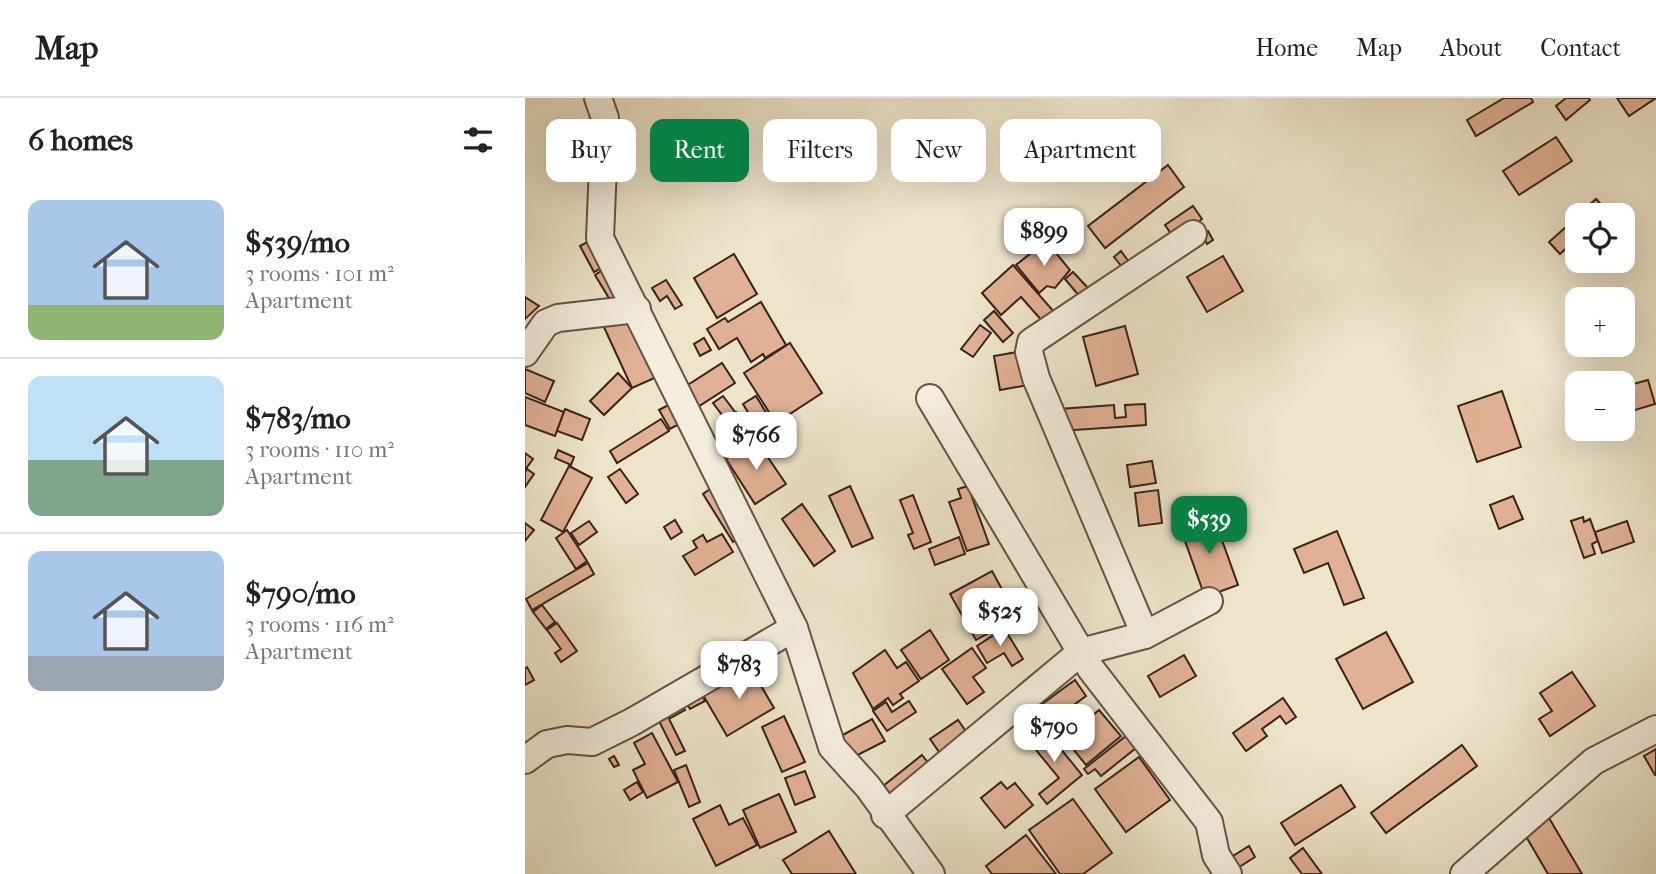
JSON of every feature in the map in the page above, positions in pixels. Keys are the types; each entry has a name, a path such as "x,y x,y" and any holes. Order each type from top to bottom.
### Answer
{"street":[{"path":"598,98 605,118 600,238 794,628 832,747 869,787 885,815 931,874"},
{"path":"1145,635 1036,378 1030,352 1031,342 1193,234"},
{"path":"525,353 546,323 558,318 637,309"},
{"path":"930,398 1081,652 1209,822 1216,855 1228,874"},
{"path":"885,815 1081,652 1145,635 1209,601"},
{"path":"525,760 547,744 567,740 591,742 622,727 794,628"},
{"path":"1464,874 1594,761 1656,729"}],"building":[{"path":"1504,98 1531,98 1533,102 1476,136 1467,120"},
{"path":"1566,98 1590,100 1566,120 1556,106"},
{"path":"1617,98 1656,98 1629,116"},
{"path":"1556,137 1572,161 1519,195 1503,171"},
{"path":"1168,165 1184,187 1105,248 1088,226 1146,182 1161,182 1161,170"},
{"path":"1193,206 1202,219 1174,238 1165,225"},
{"path":"1565,228 1565,249 1560,254 1549,242"},
{"path":"1208,231 1213,240 1207,244 1202,234"},
{"path":"593,239 608,264 594,272 580,246"},
{"path":"1046,241 1070,270 1055,288 1047,286 1039,293 1016,265"},
{"path":"1121,251 1129,262 1122,267 1114,257"},
{"path":"734,254 757,294 717,318 694,278"},
{"path":"1223,256 1243,291 1207,312 1187,277"},
{"path":"1013,265 1055,313 1044,323 1021,297 1001,315 982,293"},
{"path":"609,266 626,294 612,303 595,275"},
{"path":"1073,272 1089,289 1080,297 1065,279"},
{"path":"666,280 682,305 675,309 667,296 660,301 652,288"},
{"path":"525,297 539,306 525,319"},
{"path":"761,302 786,345 765,358 763,354 751,362 737,338 719,349 707,329 725,318 728,322"},
{"path":"994,311 1013,333 1003,342 984,320"},
{"path":"630,312 659,376 632,388 603,325"},
{"path":"980,325 991,333 973,357 961,349"},
{"path":"1125,326 1138,374 1096,386 1083,337"},
{"path":"704,338 711,350 700,356 694,344"},
{"path":"790,343 822,393 776,423 744,373"},
{"path":"1023,351 1028,385 1000,390 994,356"},
{"path":"722,363 735,383 693,410 680,390"},
{"path":"525,369 554,381 545,402 525,393"},
{"path":"618,373 632,388 604,415 590,401"},
{"path":"1648,380 1655,404 1635,410 1635,384"},
{"path":"1502,391 1521,447 1477,462 1458,406"},
{"path":"723,396 735,412 725,419 713,403"},
{"path":"756,396 770,419 757,427 743,404"},
{"path":"525,397 564,412 555,436 525,425"},
{"path":"670,404 681,423 670,429 659,410"},
{"path":"1145,404 1146,425 1061,431 1059,409 1114,405 1115,418 1126,417 1125,405"},
{"path":"565,409 590,419 582,440 557,431"},
{"path":"736,412 746,426 737,433 727,419"},
{"path":"661,419 669,431 617,463 610,451"},
{"path":"756,440 786,484 755,504 726,459"},
{"path":"558,450 574,457 571,465 555,458"},
{"path":"525,453 533,459 525,470"},
{"path":"1152,461 1156,483 1130,487 1127,465"},
{"path":"569,466 592,478 563,532 541,520"},
{"path":"527,469 534,474 525,487 525,472"},
{"path":"620,469 638,494 626,503 608,477"},
{"path":"850,486 873,538 852,547 829,496"},
{"path":"968,486 989,544 967,551 949,502 961,498 958,489"},
{"path":"713,487 743,537 733,542 703,494"},
{"path":"1158,490 1162,523 1139,526 1135,493"},
{"path":"913,495 931,542 914,549 908,535 913,533 900,500"},
{"path":"1513,496 1523,519 1499,529 1490,505"},
{"path":"802,504 835,551 814,566 782,519"},
{"path":"1213,515 1238,585 1205,597 1180,527"},
{"path":"1583,517 1584,522 1590,519 1598,541 1592,544 1595,554 1584,558 1571,521"},
{"path":"675,520 682,532 671,539 664,527"},
{"path":"589,521 597,532 579,545 571,533"},
{"path":"1627,521 1634,542 1602,553 1595,532"},
{"path":"525,523 534,530 525,541"},
{"path":"567,530 587,561 576,569 556,538"},
{"path":"1337,531 1364,598 1344,605 1328,563 1304,573 1294,549"},
{"path":"722,534 733,552 695,575 683,556 697,548 693,541 703,535 707,542"},
{"path":"959,537 965,554 935,565 929,549"},
{"path":"588,563 594,574 532,610 526,599"},
{"path":"992,571 1017,617 976,640 950,594"},
{"path":"542,605 555,622 546,629 533,612"},
{"path":"557,623 577,651 561,662 555,653 561,649 547,630"},
{"path":"1004,628 1023,659 1012,666 1004,653 987,663 977,646"},
{"path":"930,630 949,660 921,679 901,650"},
{"path":"1386,632 1413,682 1363,709 1336,659"},
{"path":"972,648 986,668 973,677 984,692 967,704 942,669"},
{"path":"885,650 897,668 906,662 919,681 900,694 903,698 893,705 888,698 873,709 853,673"},
{"path":"1184,655 1196,676 1160,697 1148,676"},
{"path":"527,667 534,680 525,685 525,668"},
{"path":"750,667 774,708 727,736 703,695"},
{"path":"1572,672 1595,706 1550,736 1539,719 1552,711 1540,693"},
{"path":"1075,680 1086,696 1045,726 1034,710"},
{"path":"700,692 705,701 690,709 685,700"},
{"path":"1283,698 1296,717 1286,724 1280,716 1262,729 1267,736 1246,751 1233,733"},
{"path":"680,700 685,710 669,719 685,751 676,755 655,713"},
{"path":"909,701 916,712 887,731 873,711 886,702 892,712"},
{"path":"1099,710 1121,736 1086,765 1065,739"},
{"path":"784,716 805,762 782,772 762,727"},
{"path":"872,719 885,741 850,759 839,737"},
{"path":"958,720 970,737 942,756 930,739"},
{"path":"1042,726 1082,775 1047,804 1039,794 1059,778 1027,739"},
{"path":"652,733 678,782 647,798 633,770 645,764 634,743"},
{"path":"1126,736 1136,748 1101,776 1095,769 1088,774 1084,769"},
{"path":"1462,745 1477,766 1386,833 1371,813"},
{"path":"1656,749 1656,775 1655,775 1644,756"},
{"path":"922,755 930,765 885,800 878,790"},
{"path":"614,756 619,765 614,767 609,759"},
{"path":"1139,757 1170,800 1126,832 1095,789"},
{"path":"686,765 700,802 689,807 674,770"},
{"path":"805,771 815,797 795,805 785,778"},
{"path":"637,782 643,792 630,800 624,790"},
{"path":"1001,782 1007,789 1015,783 1033,805 1005,828 981,798"},
{"path":"1341,785 1355,807 1295,845 1281,823"},
{"path":"779,794 796,832 760,848 743,810"},
{"path":"1073,799 1112,853 1083,874 1060,874 1029,830"},
{"path":"720,805 729,825 743,818 757,845 716,866 693,819"},
{"path":"1549,818 1582,874 1548,874 1524,833"},
{"path":"829,831 856,874 792,874 783,860"},
{"path":"1026,835 1056,874 992,874 986,866"},
{"path":"1249,846 1255,857 1230,873 1219,856 1228,849 1233,856"},
{"path":"1303,848 1322,874 1302,874 1290,858"}]}
